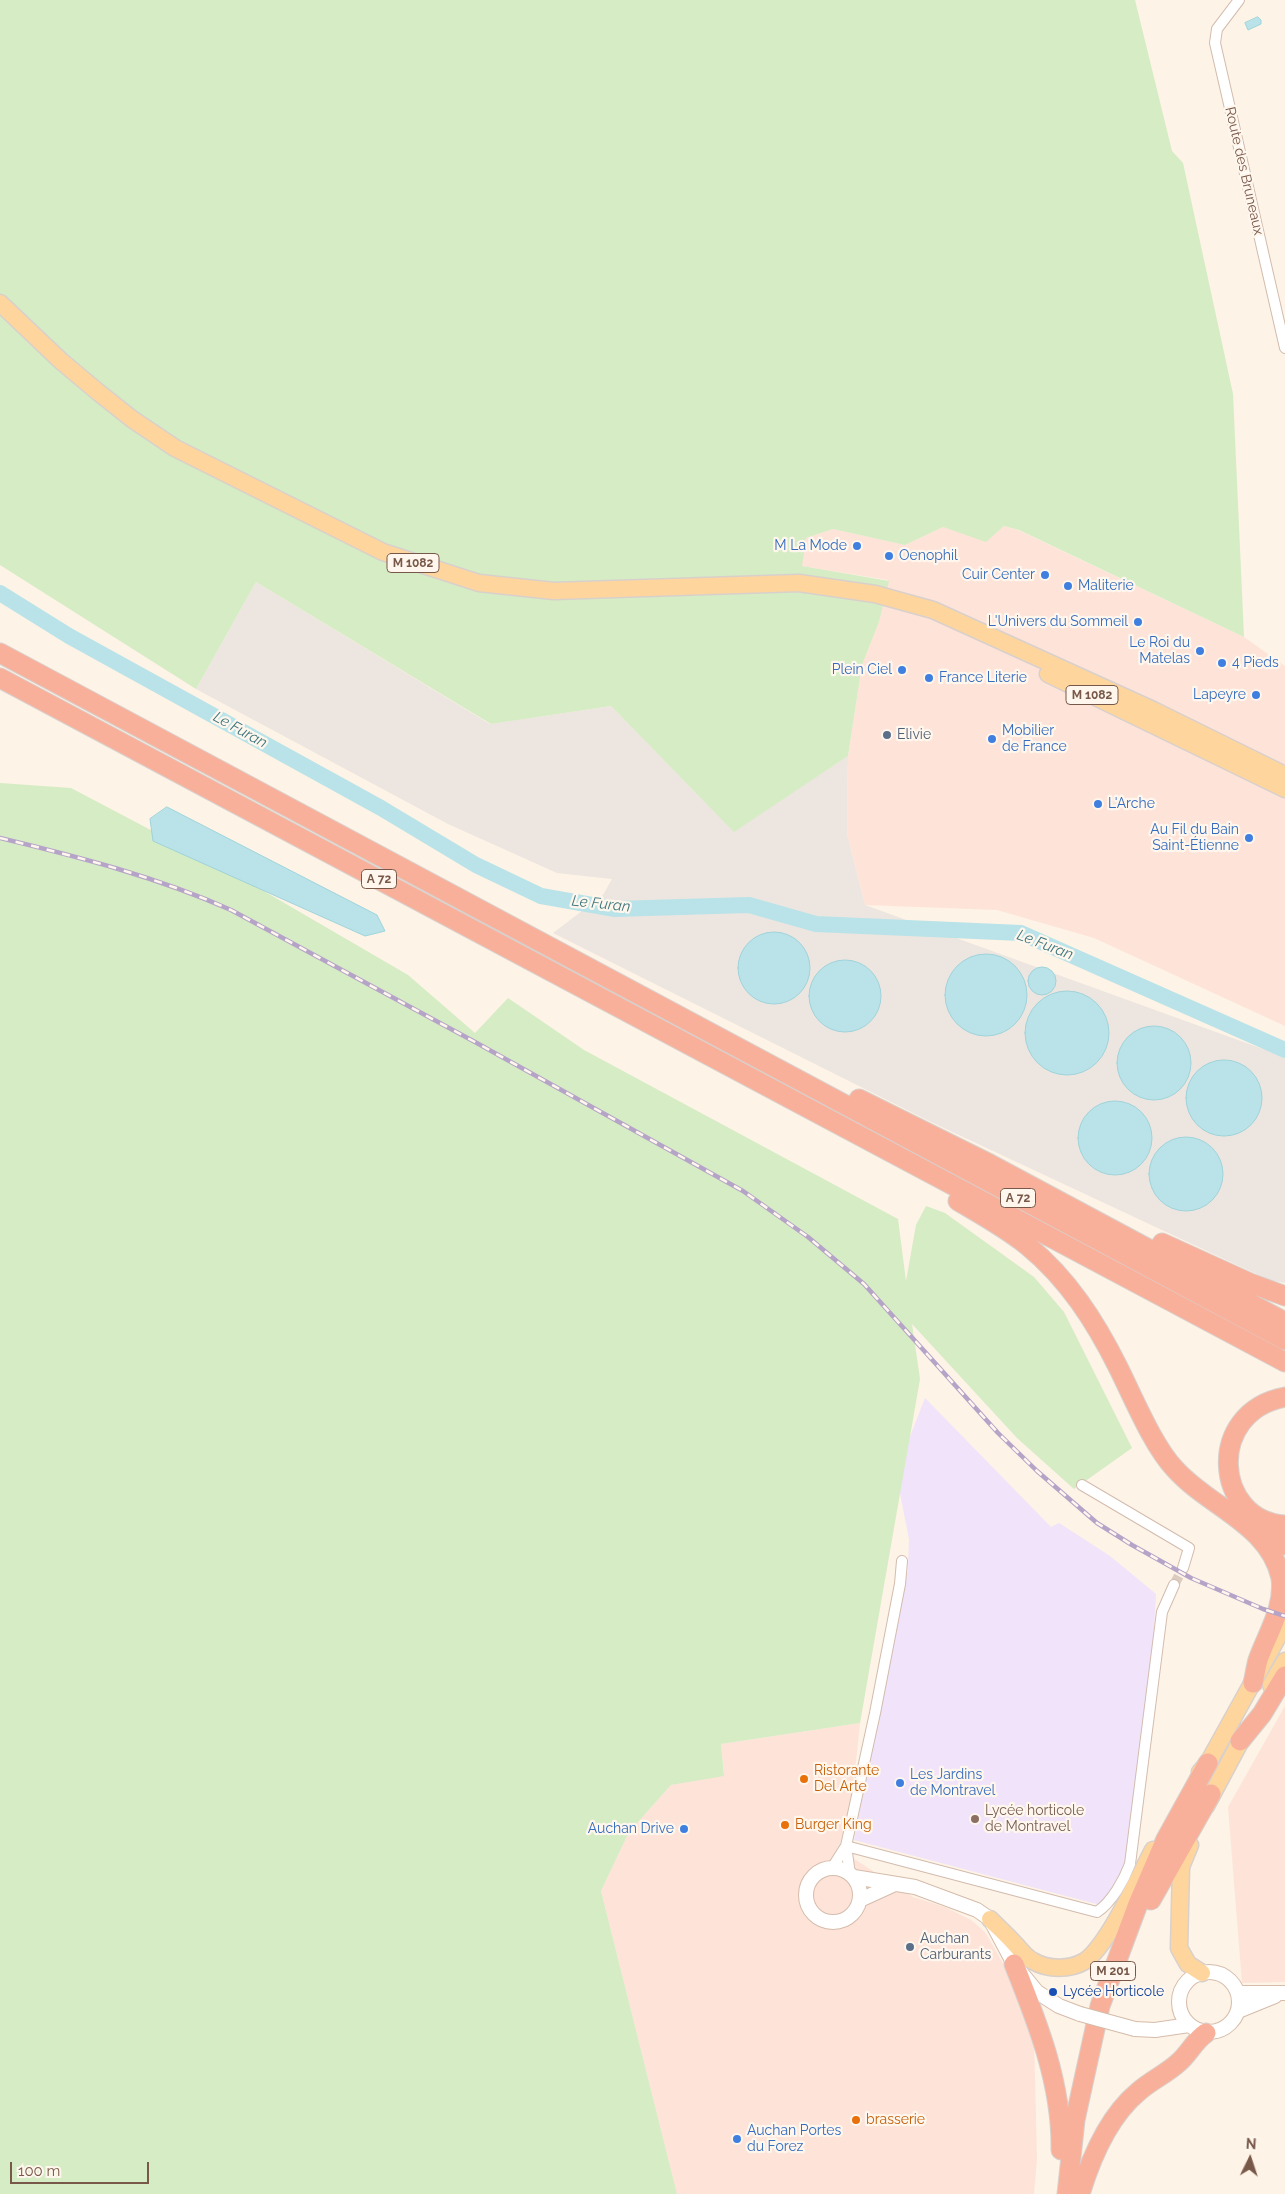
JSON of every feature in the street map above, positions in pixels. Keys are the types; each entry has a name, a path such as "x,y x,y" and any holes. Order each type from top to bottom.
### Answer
{"highway":[{"name":"A 72","path":"0,652 1285,1340"},
{"name":"A 72","path":"0,678 1285,1362"},
{"path":"752,1056 782,1060 990,1164 1285,1322"},
{"path":"990,1164 1018,1175 1236,1277 1285,1296"},
{"path":"917,1165 929,1183 997,1224 1029,1246 1073,1292 1094,1321 1152,1433 1174,1468 1200,1493 1255,1531 1285,1546"},
{"path":"1285,1397 1272,1400 1253,1409 1238,1426 1229,1447 1228,1468 1232,1485 1242,1502 1256,1516 1276,1525 1285,1525"},
{"path":"1253,1683 1258,1661 1281,1607 1282,1579 1272,1553 1255,1531"},
{"path":"1240,1741 1262,1714 1285,1676"},
{"name":"M 201","path":"1067,2194 1075,2120 1100,2006 1138,1904 1166,1839 1208,1763"},
{"name":"M 201","path":"1072,2194 1081,2119 1105,2011 1146,1909 1211,1794"},
{"path":"1014,1964 1041,2034 1056,2085 1062,2130 1060,2194"},
{"path":"1080,2194 1093,2157 1123,2106 1138,2092 1178,2063 1196,2040 1206,2033"}],"main road":[{"name":"M 1082","path":"0,303 76,373 132,419 175,448 383,552 479,583 554,591 800,583 875,594 941,613 1153,710 1285,775"},
{"name":"M 1082","path":"900,601 930,618 1285,789"},
{"name":"M 201","path":"1208,1763 1285,1624"},
{"name":"M 201","path":"1211,1794 1285,1661"},
{"path":"990,1919 1023,1954 1034,1962 1060,1968 1075,1966 1085,1960 1097,1949 1112,1926 1189,1784 1208,1763"},
{"path":"1202,1973 1188,1964 1179,1948 1179,1906 1181,1867 1211,1794"}],"street":[{"name":"Route des Bruneaux","path":"1239,0 1217,29 1215,43 1285,348"},
{"path":"1082,1485 1189,1548 1183,1568"},
{"path":"832,1868 846,1846 875,1713 900,1584 902,1562"},
{"path":"846,1846 1097,1912 1104,1907 1126,1874 1130,1864 1162,1612 1174,1585"},
{"path":"846,1846 852,1876 859,1886 860,1900 855,1912 843,1921 826,1922 813,1914 806,1900 809,1884 819,1872 832,1868 852,1876 895,1884 906,1884 964,1904 990,1919 1014,1964 1037,1992 1059,2006 1080,2014 1135,2029 1155,2030 1188,2025"},
{"path":"860,1900 895,1884"},
{"path":"1202,1973 1220,1974 1234,1985 1238,1993 1238,2011 1234,2020 1226,2028 1217,2032 1206,2033 1188,2025 1180,2010 1179,2000 1181,1991 1186,1983 1202,1973"},
{"path":"1238,1993 1283,1993"},
{"path":"1238,2011 1283,1993"},
{"path":"1155,2030 1180,2010"}],"shaded area":[{"path":"1004,526 1018,530 1244,637 1285,666 1285,1026 1094,938 997,910 865,905 847,834 848,756 862,665 879,622 888,580 801,566 806,538 833,529 905,545 943,527 986,541"},
{"path":"256,582 490,724 611,706 734,831 848,756 847,834 865,905 1285,1057 1285,1283 1269,1280 931,1122 553,933 603,895 612,879 557,873 448,824 196,689"},
{"path":"925,1398 1051,1527 1059,1523 1110,1556 1156,1594 1153,1648 1124,1874 1100,1905 854,1840 908,1569 909,1539 896,1473"},
{"path":"1285,1706 1285,1982 1242,1983 1228,1807"},
{"path":"860,1723 853,1790 839,1849 913,1897 945,1907 971,1920 985,1932 996,1951 1016,1987 1034,2039 1037,2159 1034,2194 677,2194 601,1891 629,1832 671,1785 724,1775 721,1744"}],"green space":[{"path":"0,0 1135,0 1172,151 1183,163 1233,394 1244,637 1019,530 1004,526 986,542 943,527 905,545 833,529 806,538 802,566 889,581 879,622 862,665 848,756 734,832 611,706 491,724 256,582 196,689 0,565"},
{"path":"0,783 71,788 238,876 408,975 475,1033 508,998 584,1050 898,1219 906,1281 916,1225 926,1206 945,1213 1034,1277 1064,1312 1132,1448 1074,1489 1017,1438 912,1324 920,1379 860,1723 721,1744 724,1776 671,1785 629,1832 601,1891 677,2194 0,2194"}],"water":[{"path":"1258,17 1261,20 1261,24 1248,30 1245,23"},
{"path":"167,807 377,915 385,931 365,936 153,841 150,819"},
{"path":"774,932 794,938 804,948 810,968 804,988 794,998 774,1004 754,998 744,988 738,968 744,948 754,938"},
{"path":"986,954 1002,957 1015,966 1024,979 1027,995 1024,1011 1015,1024 1002,1033 986,1036 970,1033 957,1024 948,1011 945,995 948,979 957,966 970,957"},
{"path":"845,960 865,966 875,976 881,996 875,1016 865,1026 845,1032 825,1026 815,1016 809,996 815,976 825,966"},
{"path":"1042,967 1052,971 1056,981 1052,991 1042,995 1032,991 1028,981 1032,971"},
{"path":"1067,991 1090,998 1102,1010 1109,1033 1102,1056 1090,1068 1067,1075 1044,1068 1032,1056 1025,1033 1032,1010 1044,998"},
{"path":"1147,1026 1161,1026 1175,1032 1185,1042 1191,1056 1191,1070 1185,1084 1175,1094 1161,1100 1147,1100 1133,1094 1123,1084 1117,1070 1117,1056 1123,1042 1133,1032"},
{"path":"1224,1060 1238,1063 1251,1071 1259,1084 1262,1098 1259,1112 1251,1125 1238,1133 1224,1136 1210,1133 1197,1125 1189,1112 1186,1098 1189,1084 1197,1071 1210,1063"},
{"path":"1115,1101 1129,1104 1141,1112 1149,1124 1152,1138 1149,1152 1141,1164 1129,1172 1115,1175 1101,1172 1089,1164 1081,1152 1078,1138 1081,1124 1089,1112 1101,1104"},
{"path":"1186,1137 1207,1143 1217,1153 1223,1174 1217,1195 1207,1205 1186,1211 1165,1205 1155,1195 1149,1174 1155,1153 1165,1143"}],"waterway":[{"name":"Le Furan","path":"0,593 69,636 381,808 476,865 541,896 615,909 749,905 816,924 1021,933 1285,1050"}],"tunnel":[{"path":"1174,1585 1183,1568"}],"railway":[{"path":"0,838 88,860 146,878 231,910 475,1042 743,1191 808,1237 864,1284 998,1433 1037,1471 1097,1523 1191,1578 1263,1609 1285,1616"}],"place":[{"name":"M La Mode","path":"857,546"},
{"name":"Oenophil","path":"889,556"},
{"name":"Cuir Center","path":"1045,575"},
{"name":"Maliterie","path":"1068,586"},
{"name":"L'Univers du Sommeil","path":"1138,622"},
{"name":"Le Roi du Matelas","path":"1200,651"},
{"name":"4 Pieds","path":"1222,663"},
{"name":"Plein Ciel","path":"902,670"},
{"name":"France Literie","path":"929,678"},
{"name":"Lapeyre","path":"1256,695"},
{"name":"Elivie","path":"887,735"},
{"name":"Mobilier de France","path":"992,739"},
{"name":"L'Arche","path":"1098,804"},
{"name":"Au Fil du Bain Saint-Étienne","path":"1249,838"},
{"name":"Ristorante Del Arte","path":"804,1779"},
{"name":"Les Jardins de Montravel","path":"900,1783"},
{"name":"Lycée horticole de Montravel","path":"975,1819"},
{"name":"Burger King","path":"785,1825"},
{"name":"Auchan Drive","path":"684,1829"},
{"name":"Auchan Carburants","path":"910,1947"},
{"name":"Lycée Horticole","path":"1053,1992"},
{"name":"brasserie","path":"856,2120"},
{"name":"Auchan Portes du Forez","path":"737,2139"}]}
